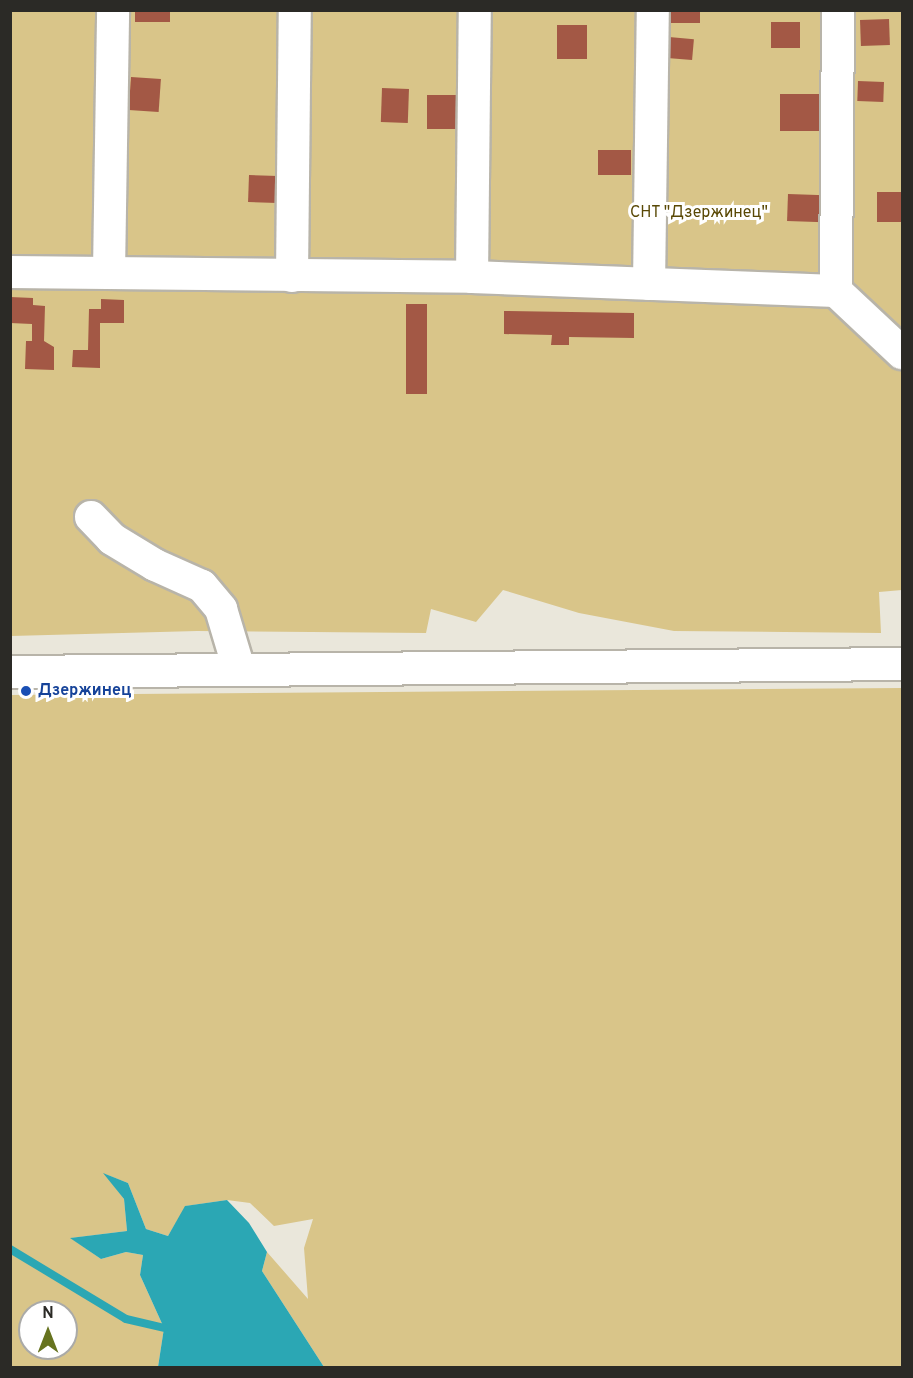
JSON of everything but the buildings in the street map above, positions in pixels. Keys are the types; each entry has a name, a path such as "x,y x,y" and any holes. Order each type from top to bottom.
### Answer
{"street":[{"path":"109,272 113,10"},
{"path":"292,276 295,10"},
{"path":"472,277 475,10"},
{"path":"649,284 652,10"},
{"path":"836,291 838,10"},
{"path":"10,272 472,277 836,291 903,353"},
{"path":"91,517 112,539 155,565 202,586 221,609 239,669"},
{"path":"10,672 903,664"}],"green space":[{"name":"СНТ \"Дзержинец\"","path":"10,11 902,11 902,590 879,592 881,633 674,631 579,613 503,590 476,622 431,609 426,633 197,631 11,636"},
{"path":"902,688 902,1367 324,1367 262,1271 267,1252 308,1299 304,1248 313,1219 274,1226 250,1203 227,1200 186,1206 168,1236 146,1229 128,1183 105,1174 124,1199 127,1231 71,1238 101,1259 126,1252 143,1255 140,1275 164,1328 158,1367 11,1367 10,695"}],"water":[{"path":"103,1173 128,1183 146,1229 168,1236 185,1206 227,1200 249,1223 267,1252 262,1271 324,1367 158,1367 164,1328 140,1275 143,1255 126,1252 101,1259 70,1238 127,1231 124,1199"}],"waterway":[{"path":"10,1249 126,1319 164,1328"}],"place":[{"name":"Дзержинец","path":"26,691"}]}
